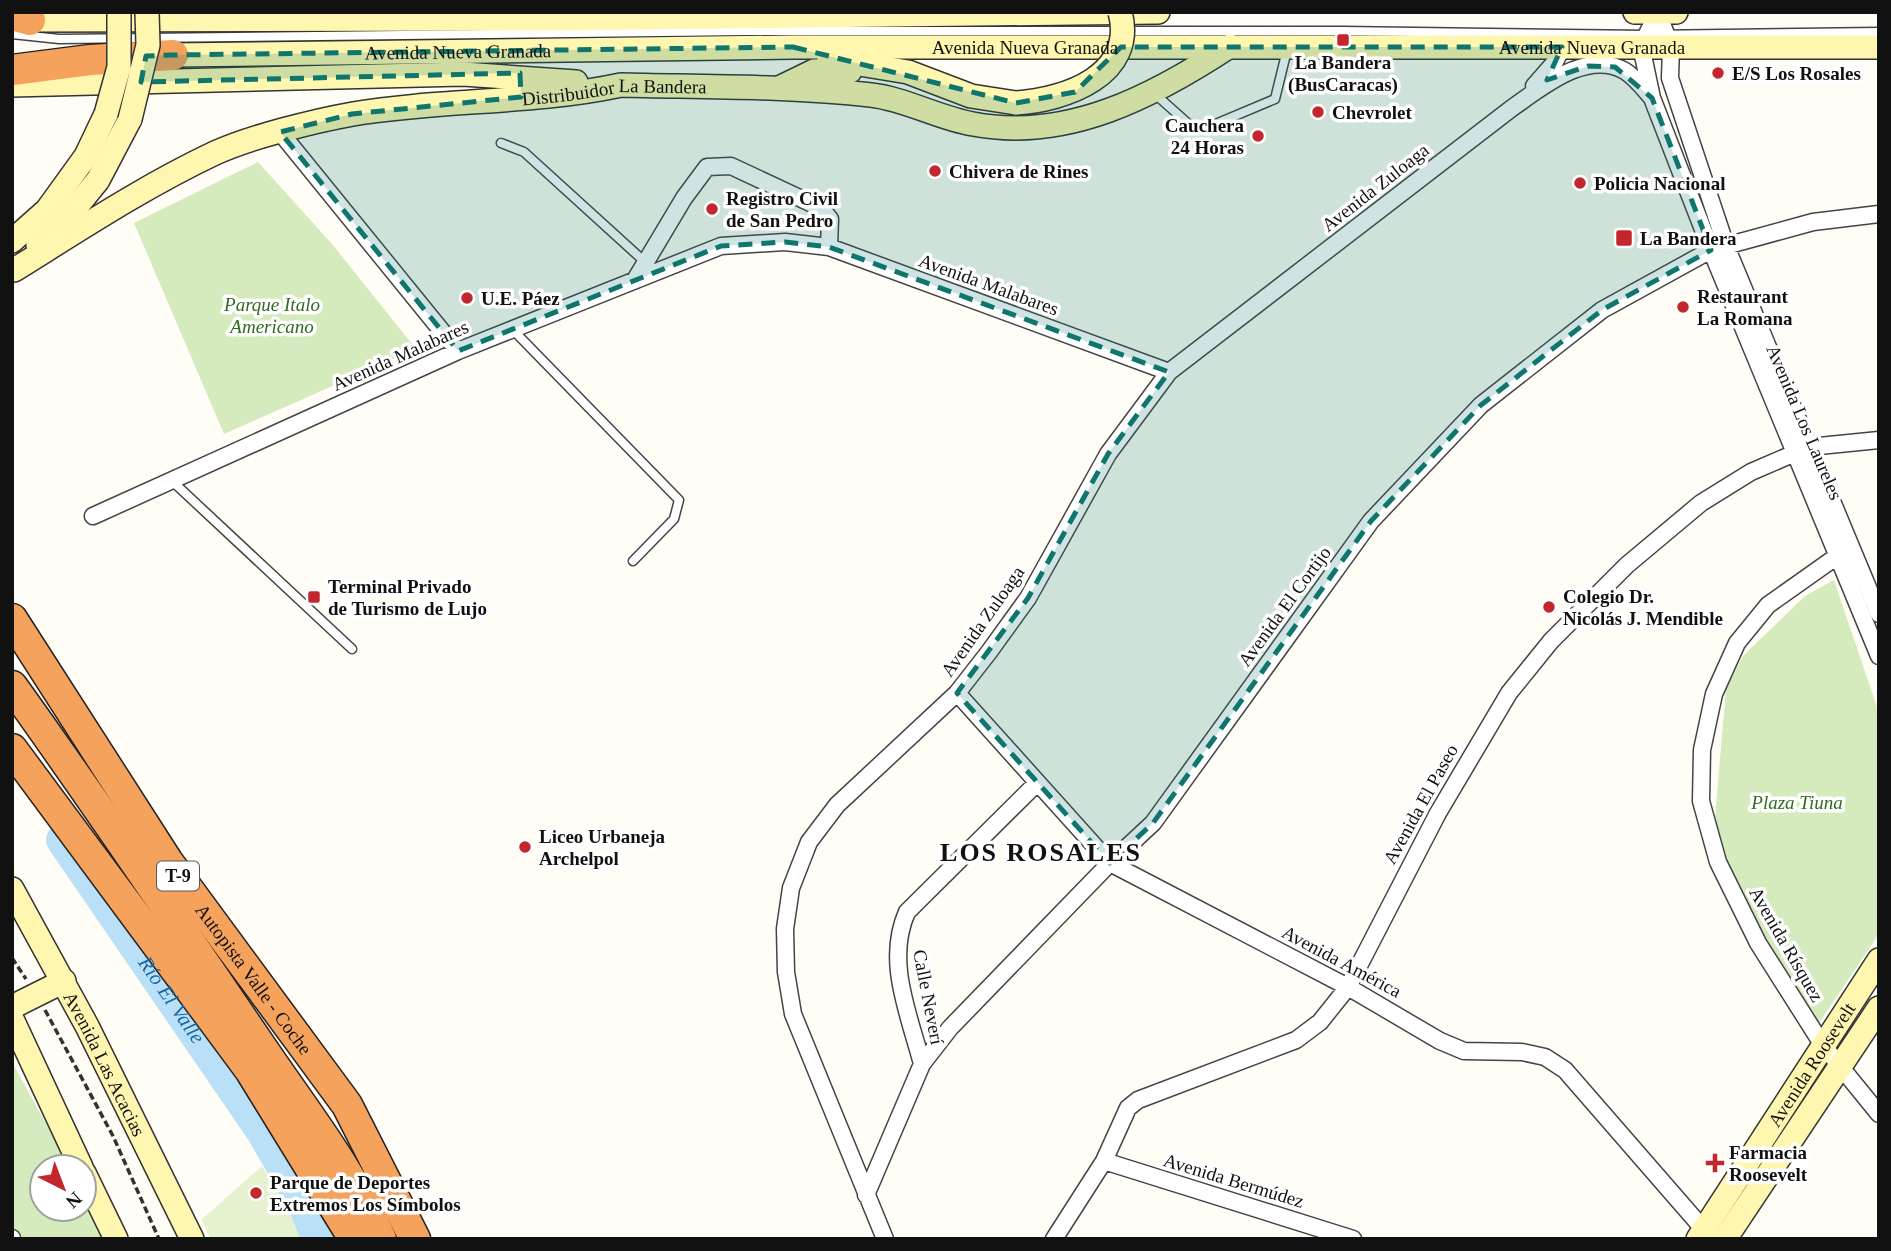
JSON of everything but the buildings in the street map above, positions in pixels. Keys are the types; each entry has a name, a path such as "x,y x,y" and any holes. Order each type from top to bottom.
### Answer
{"highway":[{"path":"12,49 173,55"},
{"path":"12,70 90,60 173,55"},
{"name":"Autopista Valle - Coche","path":"12,596 18,628 168,862 347,1105 415,1239"},
{"path":"12,685 132,854 341,1159 381,1239"},
{"path":"12,749 250,1070 354,1239"}],"main road":[{"path":"12,241 47,210 86,156 106,114 119,67 119,12"},
{"path":"13,271 77,206 98,180 130,119 148,45 147,12"},
{"path":"793,47 816,57 908,72 971,96 1016,103 1044,102 1075,92 1100,73 1121,48 1124,37 1120,12"},
{"name":"Avenida Nueva Granada","path":"17,22 363,15 549,19 1158,12"},
{"name":"Avenida Nueva Granada","path":"1635,12 1676,12"},
{"name":"Avenida Nueva Granada","path":"173,55 793,47 1562,47 1644,41 1879,47"},
{"name":"Distribuidor La Bandera","path":"13,271 162,180 218,152 280,132 352,114 421,105 581,94 621,85 776,89 873,95 954,120 1007,128 1085,119 1153,92 1230,47"},
{"path":"776,89 814,71 908,72"},
{"path":"12,85 463,74 621,85"},
{"path":"12,225 47,210"},
{"name":"Avenida Las Acacias","path":"12,889 64,981 192,1239"},
{"name":"Avenida Roosevelt","path":"1710,1236 1822,1044 1879,960"},
{"path":"12,1007 64,981"},
{"name":"Avenida Roosevelt","path":"1710,1236 1879,1008"},
{"path":"12,1019 74,1153"},
{"path":"98,1202 116,1239"}],"street":[{"path":"1644,41 1658,13"},
{"name":"Avenida Los Laureles","path":"1658,13 1669,41 1670,78 1718,248"},
{"name":"Avenida Los Laureles","path":"1644,41 1652,98 1718,248 1844,551 1879,656"},
{"name":"Avenida Zuloaga","path":"1513,108 1555,62 1562,47"},
{"name":"Avenida Zuloaga","path":"885,1239 793,1014 786,972 785,940 791,888 809,842 837,805 957,693 1028,598 1108,454 1169,372 1513,108 1561,75 1600,65 1626,72 1652,98"},
{"path":"280,132 458,351"},
{"path":"635,280 707,167 731,166 821,208 830,219 829,247"},
{"name":"Avenida El Cortijo","path":"866,1195 922,1064 950,1028 1110,863 1153,823 1371,521 1481,405 1602,310 1718,248 1813,222 1879,214"},
{"name":"Avenida Malabares","path":"93,516 458,351 721,246 785,242 829,247 1169,372"},
{"name":"Avenida El Paseo","path":"1054,1239 1104,1161 1122,1118 1138,1100 1296,1040 1320,1022 1348,987 1438,813 1509,693 1597,593 1680,519 1727,485 1802,449 1879,440"},
{"name":"Avenida Los Laureles","path":"1844,551 1879,614"},
{"name":"Avenida Rísquez","path":"1839,1065 1822,1044 1758,943 1718,862 1701,801 1702,750 1714,694 1737,643 1768,605 1844,551"},
{"name":"Avenida América","path":"957,693 1110,863 1348,987 1440,1041 1464,1051 1522,1052 1545,1057 1565,1070 1710,1236"},
{"name":"Calle Neverí","path":"922,1064 899,972 896,951 899,931 908,912 1037,783"},
{"path":"1839,1065 1879,1114"},
{"name":"Avenida Bermúdez","path":"1104,1161 1353,1239"}],"lane":[{"path":"17,22 59,39 817,31 1342,31 1644,41"},
{"path":"1669,41 1879,32"},
{"path":"173,55 248,39"},
{"path":"1153,92 1192,127 1206,128 1275,99 1287,48"},
{"path":"501,143 523,152 645,262"},
{"path":"512,329 679,500 674,519 633,562"},
{"path":"171,480 352,649"}],"path":[{"path":"12,958 37,995 113,1136 159,1239"}],"highlighted area":[{"path":"793,47 1016,103 1075,92 1121,47 1562,47 1547,80 1588,66 1615,67 1652,98 1711,250 1602,310 1481,405 1371,521 1153,823 1110,863 957,693 1028,598 1108,454 1169,372 829,247 785,242 721,246 458,351 280,132 352,114 521,97 520,73 141,82 146,56"}],"green space":[{"name":"Parque Italo Americano","path":"258,162 332,244 416,349 224,434 134,223"},
{"name":"Plaza Tiuna","path":"1834,580 1879,713 1879,934 1819,1023 1771,958 1724,860 1715,818 1726,689 1743,656 1805,596"},
{"path":"12,1062 62,1153 28,1153 28,1223 98,1223 98,1219 109,1239 18,1239 12,1229"},
{"name":"Parque de Deportes Extremos Los Símbolos","path":"262,1166 310,1239 211,1239 201,1220"}],"waterway":[{"name":"Río El Valle","path":"62,840 263,1133 303,1203 318,1239"}],"place":[{"name":"La Bandera (BusCaracas)","path":"1343,40"},
{"name":"E/S Los Rosales","path":"1718,73"},
{"name":"Chevrolet","path":"1318,112"},
{"name":"Cauchera 24 Horas","path":"1258,136"},
{"name":"Chivera de Rines","path":"935,171"},
{"name":"Policia Nacional","path":"1580,183"},
{"name":"Registro Civil de San Pedro","path":"712,209"},
{"name":"La Bandera","path":"1624,238"},
{"name":"U.E. Páez","path":"467,298"},
{"name":"Restaurant La Romana","path":"1683,307"},
{"name":"Terminal Privado de Turismo de Lujo","path":"314,597"},
{"name":"Colegio Dr. Nicolás J. Mendible","path":"1549,607"},
{"name":"Liceo Urbaneja Archelpol","path":"525,847"},
{"name":"Farmacia Roosevelt","path":"1715,1163"},
{"name":"Parque de Deportes Extremos Los Símbolos","path":"256,1193"}],"district":[{"name":"LOS ROSALES","path":"1041,852"}]}
